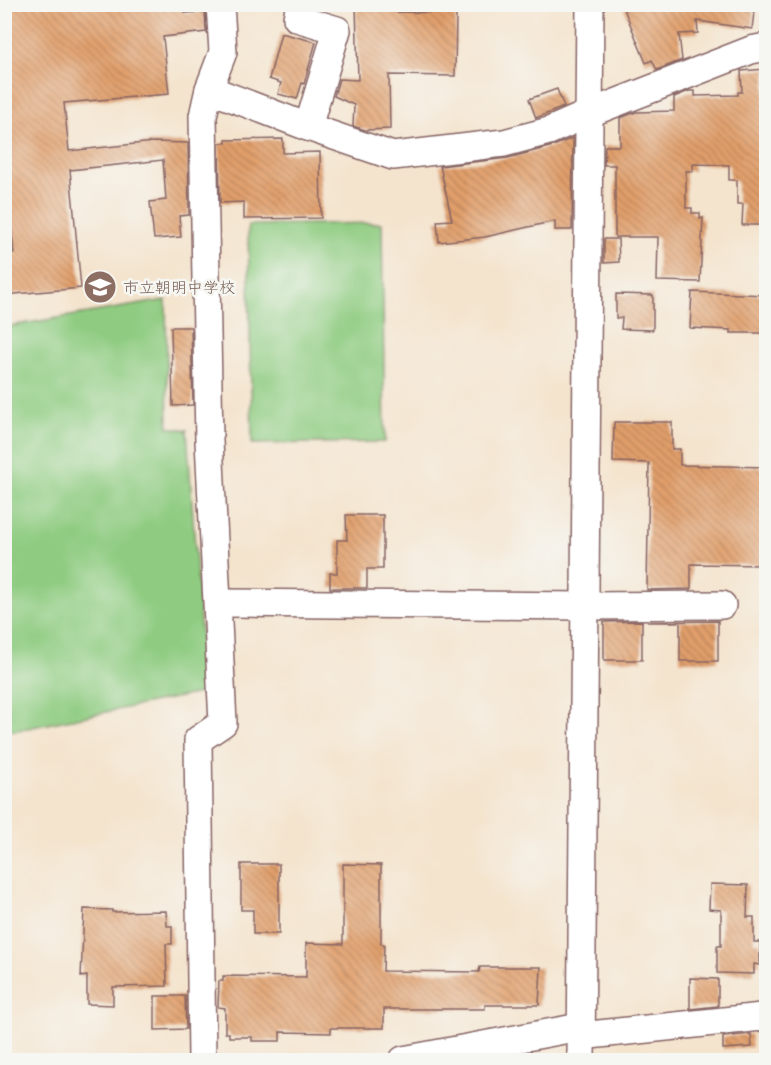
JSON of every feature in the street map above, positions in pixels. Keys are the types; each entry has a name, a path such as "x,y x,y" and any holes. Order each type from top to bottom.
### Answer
{"street":[{"path":"202,1060 198,740 223,723 219,603 209,441 203,117 209,89 222,52 220,4"},
{"path":"300,4 297,18 337,30 308,128"},
{"path":"581,1041 590,4"},
{"path":"209,89 308,128 393,156 504,143 549,131 751,50 766,47"},
{"path":"219,603 722,605"},
{"path":"403,1060 581,1041 762,1017"}],"green space":[{"path":"382,223 385,442 252,444 248,225"},
{"path":"166,300 168,427 187,430 205,692 13,731 4,725 5,327"}],"building":[{"path":"4,4 183,4 185,13 205,12 206,32 163,37 169,94 64,103 69,151 154,142 188,143 189,215 179,216 181,237 154,239 150,202 166,200 163,160 70,170 81,288 4,295 4,254 14,253 4,156"},
{"path":"356,4 393,4 393,12 456,13 455,76 389,75 390,129 365,130 353,126 354,105 334,96 339,79 358,80"},
{"path":"622,4 755,4 752,29 697,21 698,33 679,34 682,60 657,70 652,60 646,63"},
{"path":"281,33 316,42 304,84 302,83 297,99 278,94 281,83 269,79"},
{"path":"766,69 763,171 766,171 766,225 742,225 743,204 737,204 737,180 729,180 729,165 693,164 693,171 686,171 686,208 692,208 692,213 700,213 700,219 703,218 700,282 657,281 658,237 615,237 615,165 604,165 605,146 620,146 620,118 636,112 674,111 674,97 689,91 695,91 695,96 738,95 738,92 742,92 741,71"},
{"path":"557,89 564,107 536,118 529,99"},
{"path":"573,138 572,230 555,230 555,221 485,237 439,242 437,221 452,220 440,166 508,158"},
{"path":"283,139 283,153 320,152 321,218 244,219 244,202 220,203 219,143 226,143 226,140"},
{"path":"604,239 618,239 619,262 604,263"},
{"path":"692,292 766,295 765,333 731,333 731,330 690,328"},
{"path":"616,294 653,295 653,330 621,329 622,318 616,318"},
{"path":"171,327 191,327 193,405 173,406"},
{"path":"614,422 672,422 672,449 680,449 680,465 766,467 765,565 691,564 691,589 647,590 649,463 613,462"},
{"path":"346,515 383,515 383,569 367,569 367,588 330,588 330,573 337,573 337,540 347,540"},
{"path":"642,621 642,660 604,660 604,622"},
{"path":"718,621 718,661 680,661 680,622 647,622"},
{"path":"241,864 279,864 279,934 253,934 253,910 241,910"},
{"path":"343,864 381,865 383,971 479,972 480,967 541,967 539,1005 485,1005 485,1009 384,1009 384,1028 331,1028 331,1033 280,1032 280,1041 252,1041 252,1037 229,1037 229,1033 225,1033 225,1008 218,1007 219,981 223,981 223,976 306,977 306,943 343,944"},
{"path":"710,884 748,885 747,917 754,917 754,942 760,942 760,965 754,964 754,974 717,973 717,946 721,946 721,910 709,909"},
{"path":"84,909 112,910 112,912 166,911 167,926 172,926 172,944 166,944 167,986 113,987 113,1005 87,1004 87,976 81,977"},
{"path":"690,978 718,979 718,1006 690,1009"},
{"path":"155,996 185,996 186,1029 155,1030"},
{"path":"751,1034 752,1047 723,1049 723,1037"}],"place":[{"name":"市立朝明中学校","path":"100,287"}]}
